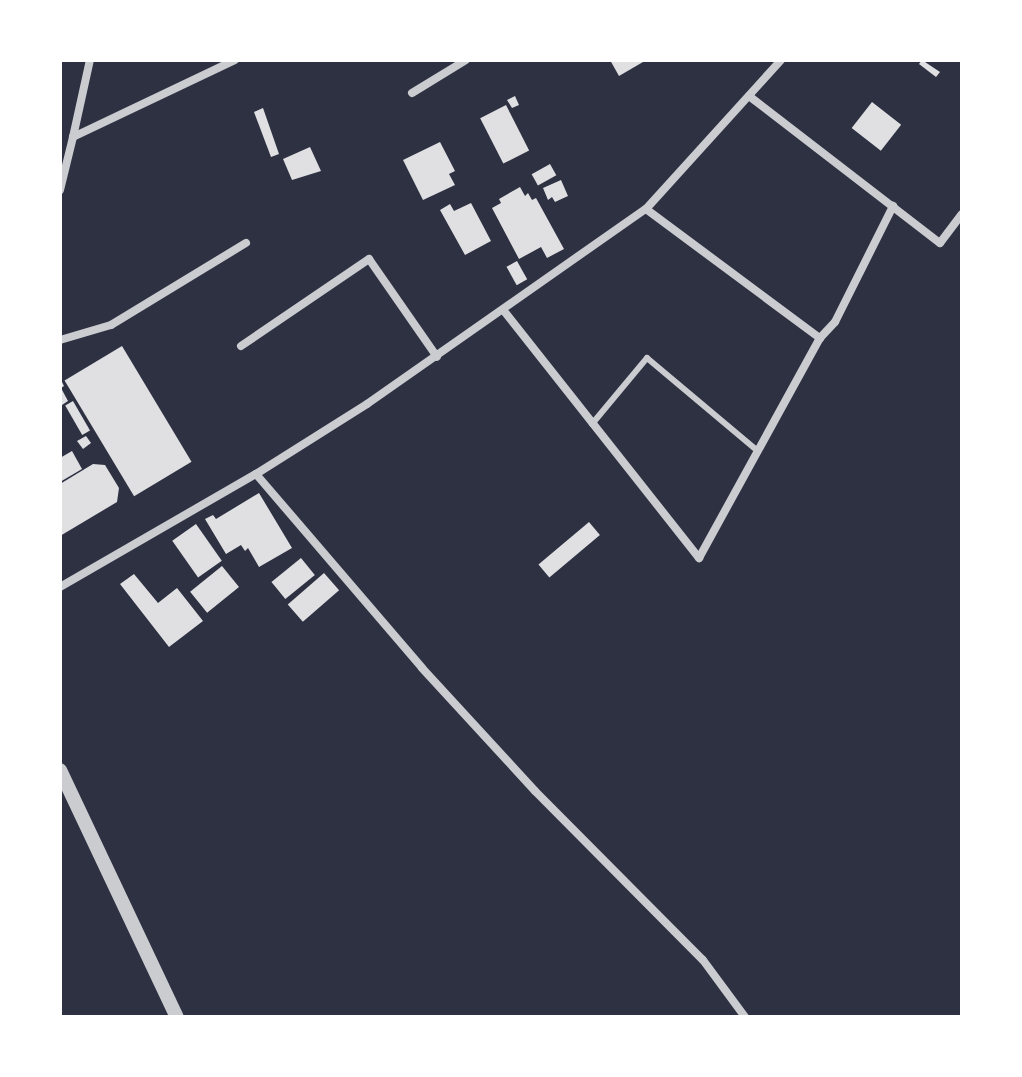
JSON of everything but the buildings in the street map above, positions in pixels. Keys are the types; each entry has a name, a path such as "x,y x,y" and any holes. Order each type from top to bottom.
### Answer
{"street":[{"path":"60,190 90,60"},
{"path":"207,60 218,68"},
{"path":"73,137 235,60"},
{"path":"412,93 466,60"},
{"path":"60,587 256,474 437,357 646,209 781,60"},
{"path":"749,96 940,243 962,214"},
{"path":"504,311 699,558 820,338 835,322 893,206"},
{"path":"646,209 820,338"},
{"path":"60,340 111,325 246,243"},
{"path":"241,346 369,259 437,357"},
{"path":"256,474 422,668 703,960 745,1017"},
{"path":"60,770 177,1017"}],"lane":[{"path":"592,424 647,358 758,451"}]}
